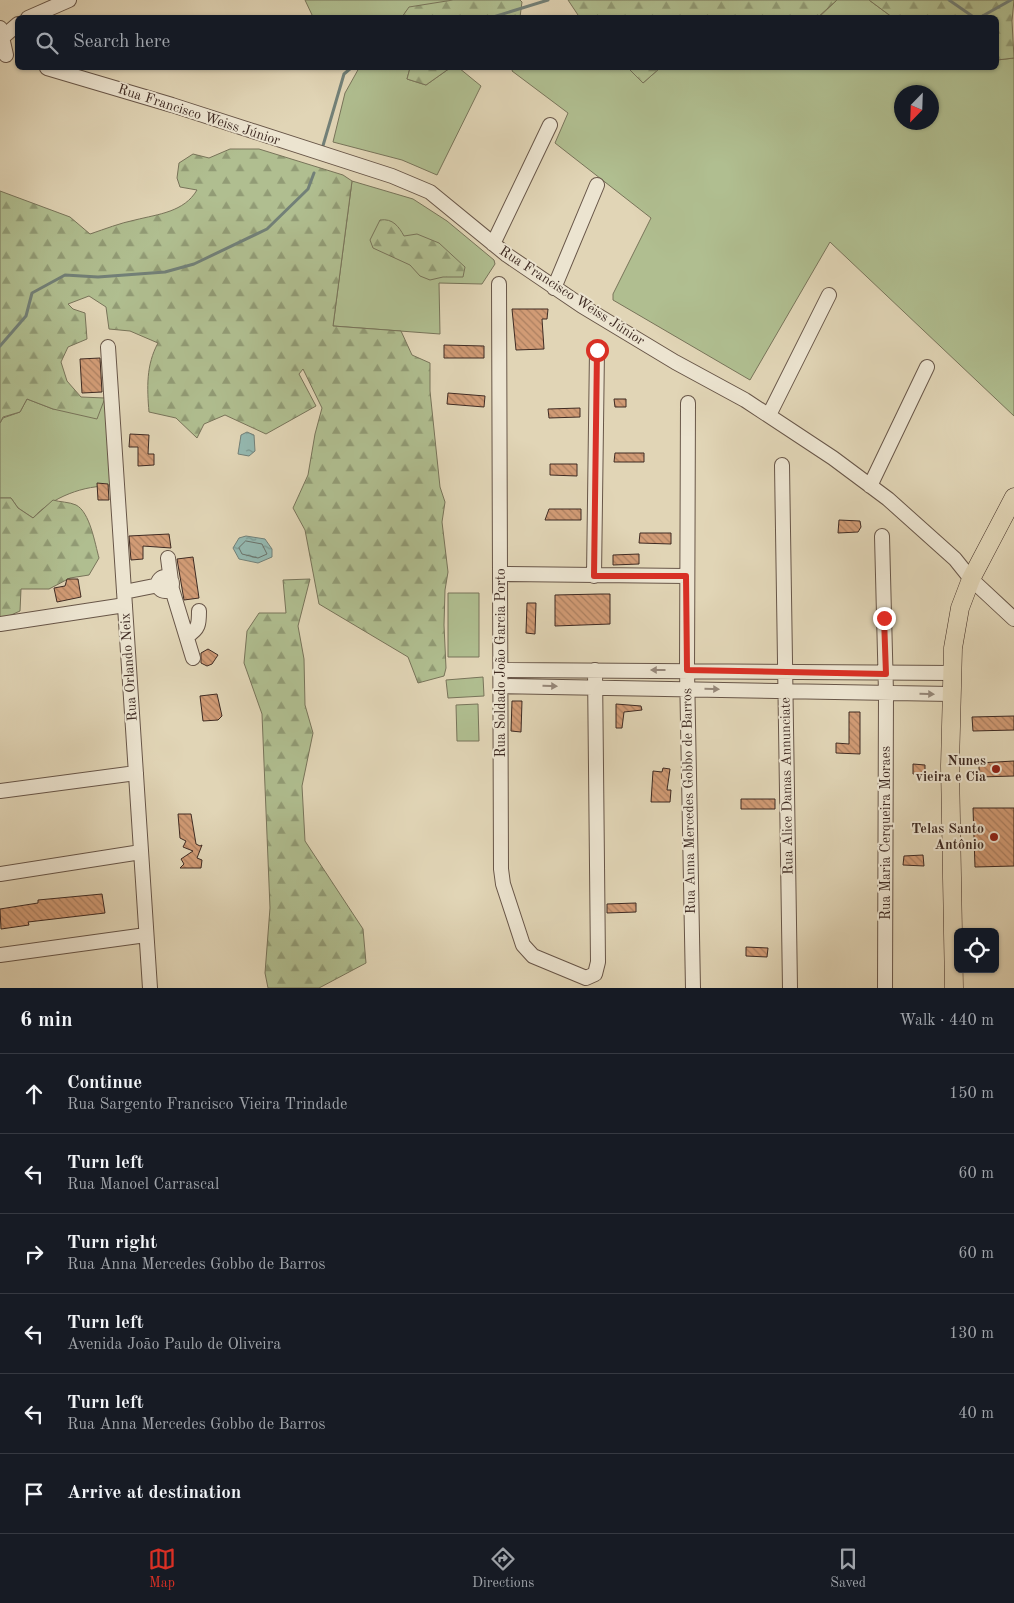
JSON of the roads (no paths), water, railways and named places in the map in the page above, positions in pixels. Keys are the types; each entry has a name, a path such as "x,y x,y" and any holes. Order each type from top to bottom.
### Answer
{"main road":[{"path":"954,988 950,766 952,673 960,608 971,579 1014,497"}],"street":[{"path":"35,15 69,0"},
{"path":"8,56 1,30 15,23"},
{"name":"Rua Francisco Weiss Júnior","path":"54,70 172,105 412,183 430,192 493,244 554,288 675,362 769,415 870,486 948,553 971,579 1014,620"},
{"path":"493,244 550,125"},
{"path":"554,288 596,185"},
{"name":"Rua Soldado João Garcia Porto","path":"499,284 501,869 503,884 523,945 533,956 578,976 592,977 597,969 598,962 595,687"},
{"path":"769,415 829,295"},
{"name":"Rua Orlando Neix","path":"108,347 150,988"},
{"path":"594,576 597,350"},
{"path":"870,486 927,367"},
{"name":"Rua Anna Mercedes Gobbo de Barros","path":"688,403 686,576 693,988"},
{"name":"Rua Alice Damas Annunciate","path":"782,465 790,988"},
{"path":"882,536 886,676"},
{"path":"168,558 167,584 187,636 193,658"},
{"path":"501,574 686,576"},
{"path":"0,624 125,599 167,584"},
{"path":"187,636 195,632 199,625 199,611"},
{"path":"501,670 785,670 886,676 952,673"},
{"path":"595,670 595,687"},
{"path":"904,674 905,694"},
{"name":"Rua Maria Cerqueira Moraes","path":"885,988 886,676"},
{"path":"501,686 951,694"},
{"path":"0,791 136,773"},
{"path":"0,874 141,852"},
{"path":"0,955 146,935"}],"water":[{"path":"247,432 254,435 255,451 249,456 238,454 241,435"},
{"path":"246,536 265,539 272,549 272,557 258,563 239,559 233,548 239,538"}],"waterway":[{"path":"500,15 548,0"},
{"path":"949,0 971,15"},
{"path":"984,15 1011,0"},
{"path":"322,149 344,74 349,70"},
{"path":"0,346 26,316 32,293 65,275 98,277 165,272 194,264 267,229 308,189 314,173"}],"place":[{"name":"Nunes vieira e Cia","path":"996,769"},
{"name":"Telas Santo Antônio","path":"994,837"}]}
